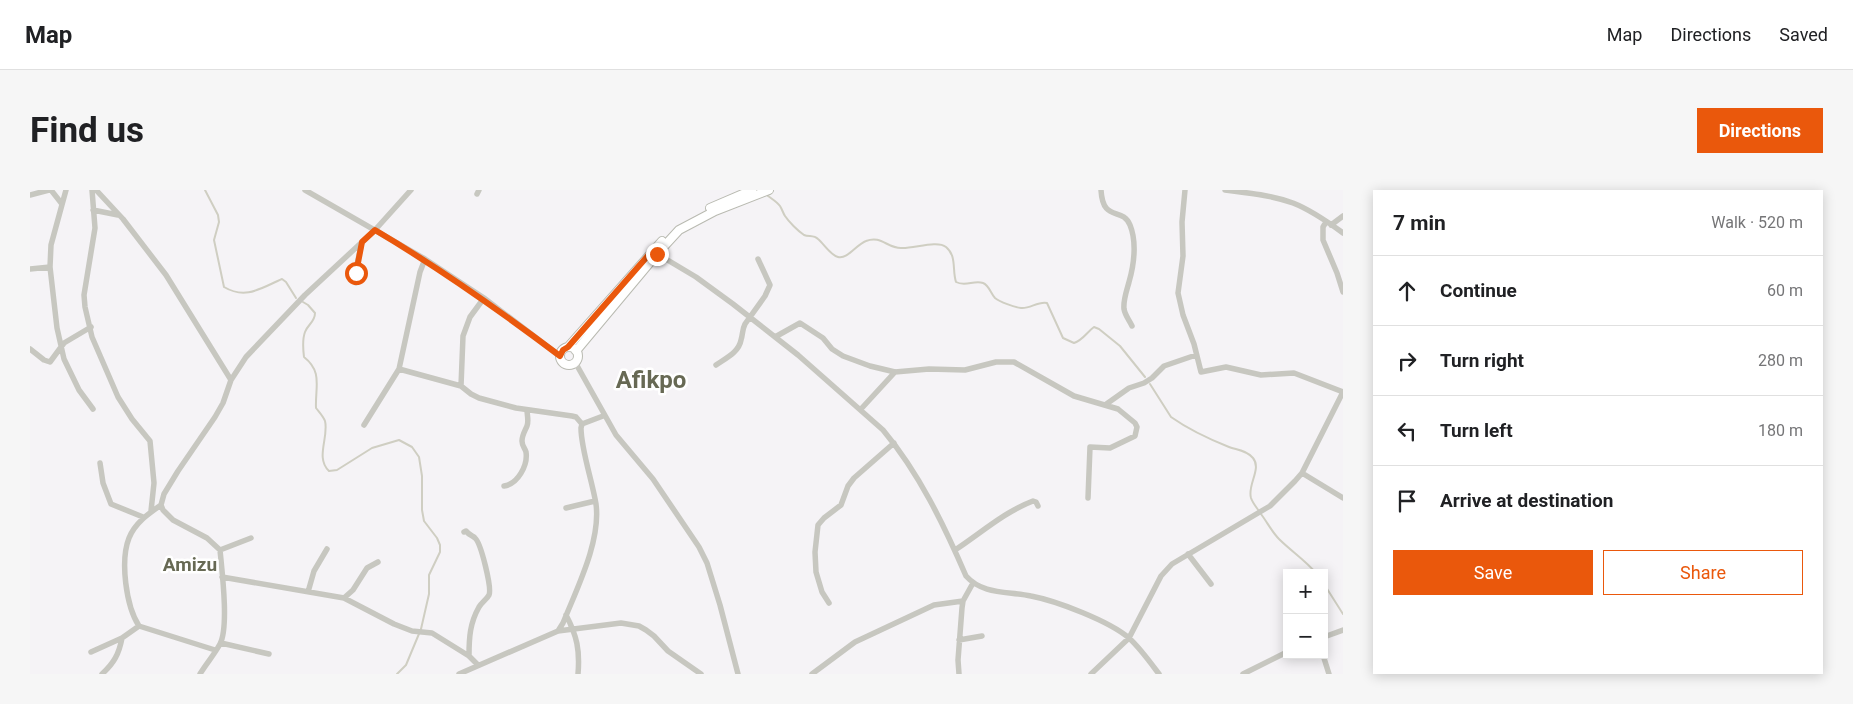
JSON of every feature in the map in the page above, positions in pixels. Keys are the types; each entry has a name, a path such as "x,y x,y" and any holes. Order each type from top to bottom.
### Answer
{"main road":[{"path":"752,190 694,216 666,236 654,253 576,351 575,362 566,364 562,362 560,356 563,350 568,347 654,253 680,230 698,219 769,190"},
{"path":"568,347 576,351"}],"street":[{"path":"30,195 50,190 62,204"},
{"path":"66,190 52,245 50,267 57,328 64,359 79,390 93,408"},
{"path":"92,190 94,236 84,295 85,307 92,337 118,397 132,419 150,441 154,483 152,511"},
{"path":"96,190 102,199 121,216 166,275 231,380"},
{"path":"305,190 314,192 484,298 560,356"},
{"path":"200,674 221,643 224,623 220,550 207,538 173,520 163,510 161,505 164,494 223,403 231,380 246,357 304,295 375,230 411,190"},
{"path":"1101,190 1102,204 1105,208 1126,218 1130,225 1134,261 1124,304 1126,317 1132,326"},
{"path":"1091,674 1129,638 1161,576 1172,564 1270,506 1302,473 1343,392 1294,373 1261,375 1226,367 1200,372 1194,344 1178,293 1183,256 1182,222 1185,190"},
{"path":"1225,190 1267,193 1308,210 1341,232 1343,223"},
{"path":"93,210 121,216"},
{"path":"1343,216 1322,227 1323,240 1332,259 1343,292"},
{"path":"356,283 362,242"},
{"path":"654,253 696,277 775,336 861,409 894,443 918,479 955,550 966,576 973,583 999,592 1028,595 1050,600 1099,621 1129,638 1158,674"},
{"path":"716,365 736,350 740,344 742,329 765,296 770,285 758,259"},
{"path":"364,425 399,369 420,272 425,260"},
{"path":"30,269 50,267"},
{"path":"461,386 464,336 470,316 484,298"},
{"path":"775,336 800,323 823,338 832,349 843,356 870,366 895,372 929,369 965,370 996,362 1014,362 1074,396 1118,408 1135,423 1137,432 1134,436 1110,448 1090,447 1088,498"},
{"path":"30,349 44,360 50,362 64,343 91,327"},
{"path":"1105,405 1128,388 1144,383 1164,366 1196,355"},
{"path":"575,362 603,416 620,441 653,479 707,563 738,674"},
{"path":"399,369 461,386 479,398 527,410 576,417 582,424 581,434 595,501 596,521 588,558 558,631"},
{"path":"861,409 895,372"},
{"path":"504,486 510,486 516,482 524,466 526,452 522,444 523,434 528,424 527,410"},
{"path":"582,424 603,416"},
{"path":"828,603 822,592 816,572 815,552 818,525 841,505 848,486 854,478 894,443"},
{"path":"100,463 103,483 111,504 143,517"},
{"path":"1302,473 1343,498"},
{"path":"566,508 595,501"},
{"path":"955,550 1006,514 1033,501 1038,506"},
{"path":"161,505 143,517 129,538 125,555 126,580 131,612 139,626 215,650"},
{"path":"464,532 466,531 476,540 486,567 490,590 489,596 482,602 472,619 469,633 469,656"},
{"path":"220,550 251,538"},
{"path":"308,592 314,571 327,549"},
{"path":"1188,554 1211,584"},
{"path":"344,598 353,590 367,568 378,562"},
{"path":"222,577 344,598 394,624 417,632 432,634 469,656 478,665"},
{"path":"959,674 959,640 963,601 973,583"},
{"path":"812,674 855,642 934,605 963,601"},
{"path":"566,615 574,630 578,644 578,674"},
{"path":"459,674 558,631 622,623 639,626 654,636 668,651 701,674"},
{"path":"91,652 122,638 139,626"},
{"path":"1328,636 1343,630"},
{"path":"959,640 982,636"},
{"path":"102,674 114,662 122,638"},
{"path":"221,643 269,654"},
{"path":"1243,674 1283,654"},
{"path":"1324,659 1329,674"}],"waterway":[{"path":"205,190 218,215 219,222 214,240 224,287 232,291 246,293 282,279 296,298"},
{"path":"768,196 779,205 791,224 799,231 804,235 816,238 838,257 845,256 866,241 871,240 901,248 942,245 952,255 956,282 963,284 983,283 995,298 1018,307 1024,308 1047,303 1063,338 1074,343 1094,327 1099,329 1120,346 1145,377"},
{"path":"303,302 315,313 314,319 305,332 303,348 304,357 314,368 316,374 316,408 325,421 323,454 325,466 329,471 337,470 372,448 399,440 412,447 419,457 422,476 422,510 424,521 437,538 440,552 429,575 429,594 421,629 406,665 397,674"},
{"path":"1150,384 1171,417 1184,426 1244,452 1253,458 1256,467 1250,493 1253,502 1276,536 1312,569"},
{"path":"1328,590 1343,614"}],"district":[{"name":"Afikpo","path":"651,380"},
{"name":"Amizu","path":"190,564"}],"route":[{"path":"356,273 362,242 375,230 484,298 560,356 560,352 568,347 652,251 657,254"}]}
